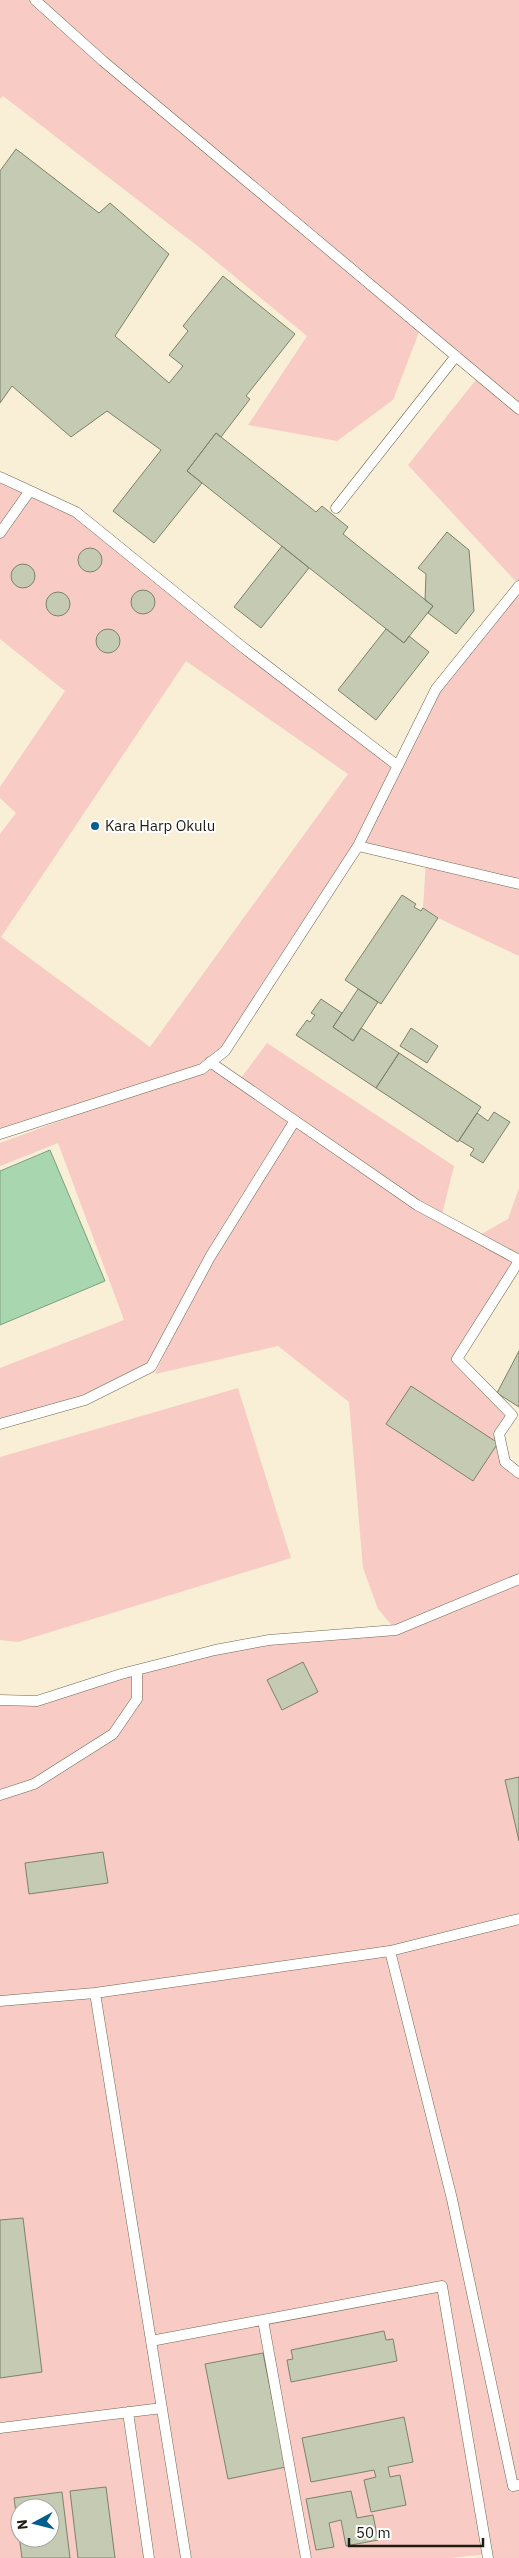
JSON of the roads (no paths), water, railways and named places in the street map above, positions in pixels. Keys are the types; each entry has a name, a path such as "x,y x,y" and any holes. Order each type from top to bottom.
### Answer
{"lane":[{"path":"35,0 103,61 519,409"},
{"path":"336,508 456,356"},
{"path":"3,481 76,512 240,645 398,766"},
{"path":"0,533 29,492"},
{"path":"0,1134 202,1069 225,1051 358,846 436,689 519,586"},
{"path":"358,846 519,884"},
{"path":"210,1062 294,1122 417,1205 519,1261 457,1359 512,1415 499,1434 505,1462 519,1473"},
{"path":"0,1424 85,1400 150,1367 210,1257 294,1122"},
{"path":"0,1700 37,1701 137,1670 215,1650 269,1640 396,1630 519,1579"},
{"path":"0,1795 34,1784 113,1734 137,1699 137,1670"},
{"path":"0,2001 95,1993 390,1951 519,1919"},
{"path":"390,1951 452,2200 513,2486 519,2485"},
{"path":"95,1993 186,2558"},
{"path":"151,2341 442,2286 488,2558"},
{"path":"263,2320 306,2558"},
{"path":"0,2428 162,2408"},
{"path":"128,2412 149,2558"}],"place":[{"name":"Kara Harp Okulu","path":"95,826"}]}
